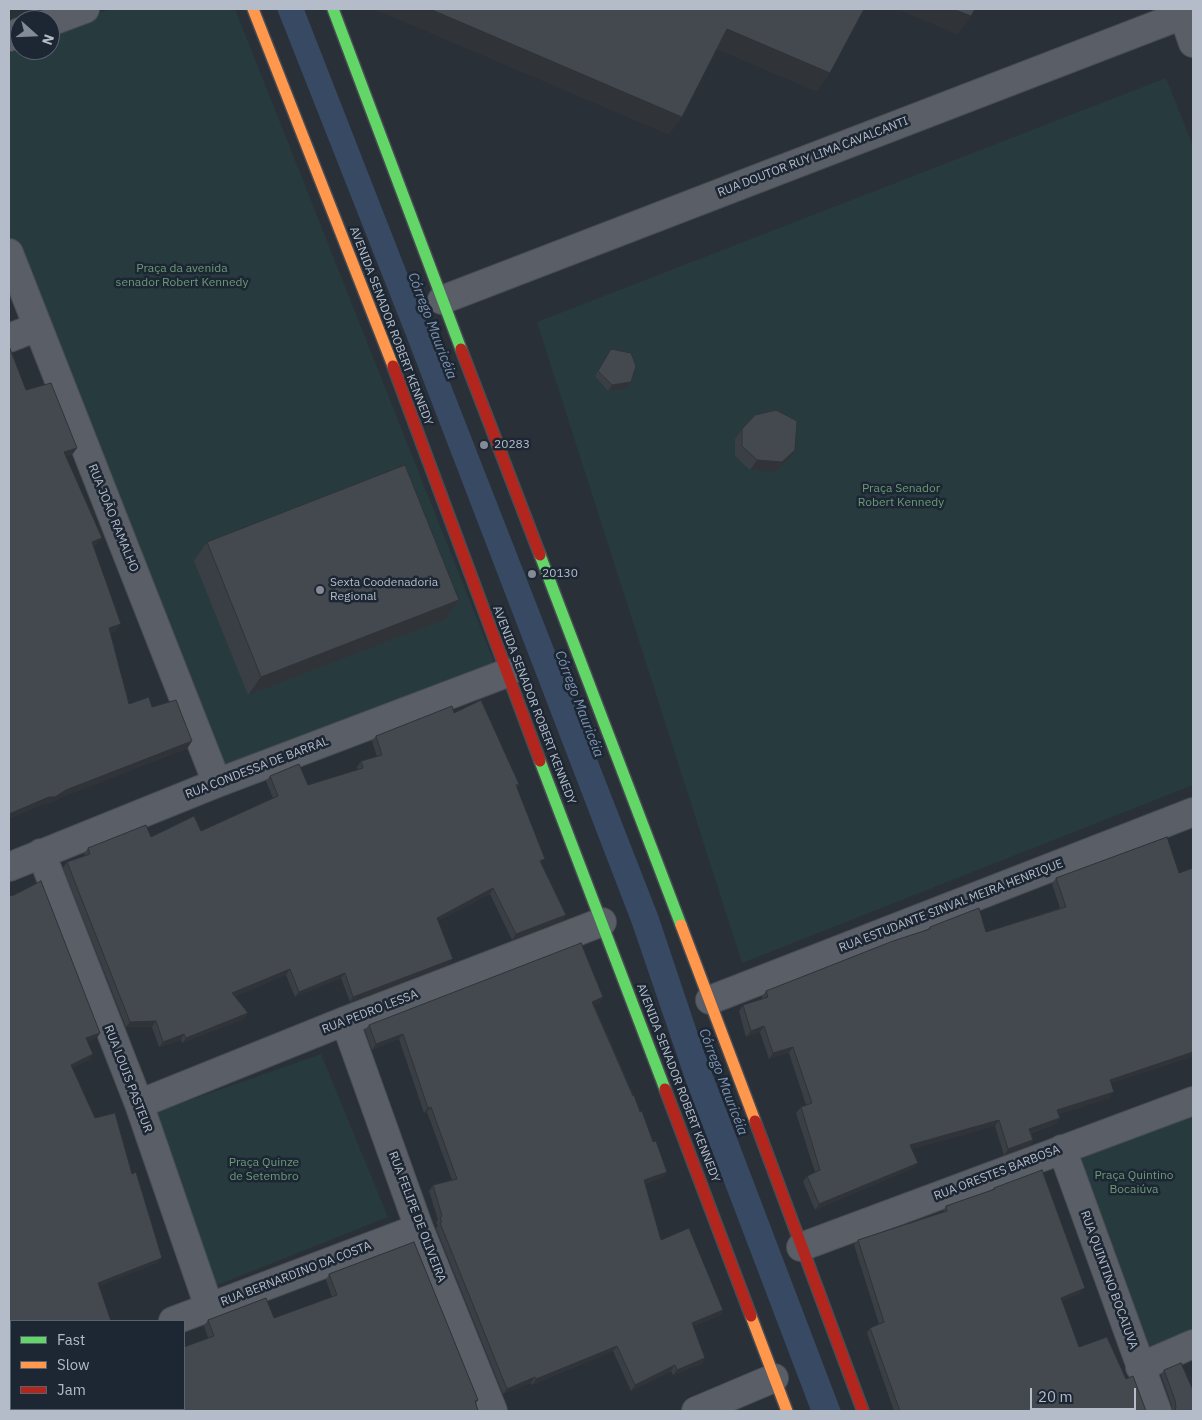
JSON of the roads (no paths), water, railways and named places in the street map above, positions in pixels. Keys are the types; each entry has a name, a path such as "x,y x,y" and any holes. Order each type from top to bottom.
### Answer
{"street":[{"path":"60,18 86,9"},
{"name":"AVENIDA SENADOR ROBERT KENNEDY","path":"253,9 384,344 787,1411"},
{"path":"333,9 442,300 710,1000 863,1411"},
{"path":"1186,12 1193,42"},
{"name":"RUA DOUTOR RUY LIMA CAVALCANTI","path":"442,300 1186,12"},
{"name":"RUA JOÃO RAMALHO","path":"9,253 217,783"},
{"path":"9,338 37,327"},
{"name":"RUA CONDESSA DE BARRAL","path":"9,867 217,783 507,673"},
{"name":"RUA ESTUDANTE SINVAL MEIRA HENRIQUE","path":"710,1000 1193,812"},
{"name":"RUA LOUIS PASTEUR","path":"41,853 139,1104 209,1307"},
{"name":"RUA PEDRO LESSA","path":"139,1104 346,1021 602,922"},
{"name":"RUA FELIPE DE OLIVEIRA","path":"346,1021 419,1228 493,1411"},
{"name":"RUA ORESTES BARBOSA","path":"801,1247 1193,1101"},
{"name":"RUA QUINTINO BOCAIUVA","path":"1062,1149 1157,1411"},
{"name":"RUA BERNARDINO DA COSTA","path":"176,1320 419,1228"},
{"path":"1140,1367 1193,1344"},
{"path":"696,1411 774,1378"}],"water":[{"path":"277,9 304,9 658,915 703,1049 841,1411 811,1411 686,1082 632,924 405,333"}],"place":[{"name":"20283","path":"484,445"},
{"name":"20130","path":"532,574"},
{"name":"Sexta Coodenadoria Regional","path":"320,590"}],"park label":[{"name":"Praça da avenida senador Robert Kennedy","path":"182,276"},
{"name":"Praça Senador Robert Kennedy","path":"901,496"},
{"name":"Praça Quinze de Setembro","path":"264,1170"},
{"name":"Praça Quintino Bocaiúva","path":"1134,1183"}],"water label":[{"name":"Córrego Mauricéia","path":"432,326"},
{"name":"Córrego Mauricéia","path":"579,704"},
{"name":"Córrego Mauricéia","path":"723,1082"}]}
